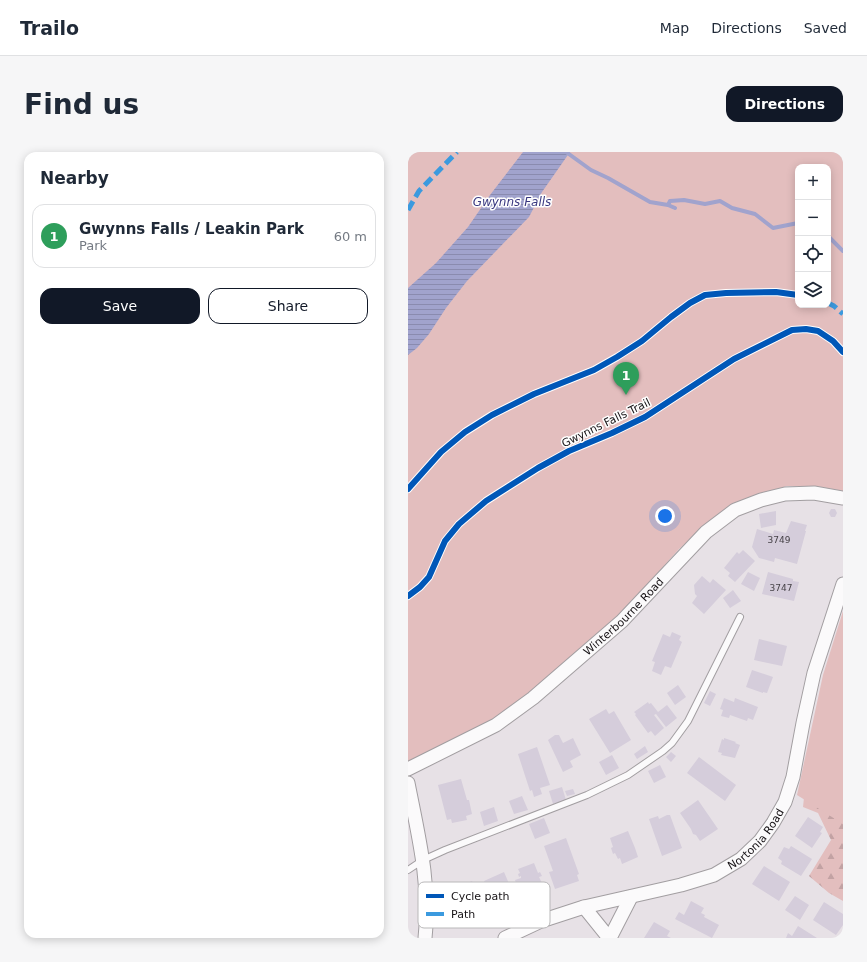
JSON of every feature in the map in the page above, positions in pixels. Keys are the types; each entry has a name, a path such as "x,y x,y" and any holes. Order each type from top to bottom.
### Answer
{"street":[{"name":"Winterbourne Road","path":"408,769 496,726 533,698 622,621 706,532 735,510 761,500 785,494 814,493 843,498"},
{"name":"Nortonia Road","path":"550,918 584,907 631,897 714,875 741,858 760,841 773,823 785,802 793,777 814,673 843,584"},
{"path":"408,783 423,860 425,882"},
{"path":"584,907 609,938 631,897"},
{"path":"425,938 426,928"},
{"name":"Nortonia Road","path":"505,938 526,928"}],"lane":[{"path":"408,870 423,860 445,850 587,795 628,775 663,751 672,743 688,721 740,617"}],"green space":[{"path":"408,152 843,152 843,491 816,486 787,486 766,492 716,517 679,549 621,614 535,691 494,720 408,764"},
{"path":"843,611 843,824 797,795 823,675"},
{"path":"843,618 843,901 829,893 809,876 831,840 818,813 803,807 805,788"}],"water":[{"name":"Gwynns Falls","path":"523,152 570,152 542,192 529,217 467,281 446,308 429,334 417,348 408,355 408,288 436,263 468,227"}],"building":[{"path":"831,509 835,509 837,513 835,517 831,517 829,513"},
{"path":"776,511 776,525 761,528 759,514"},
{"path":"791,521 807,525 797,564 775,558 774,562 759,558 752,547 757,529 773,534 774,530 786,533"},
{"path":"743,550 755,561 735,582 728,576 730,573 724,568 737,552 739,554"},
{"path":"748,572 760,578 754,591 741,584"},
{"path":"768,572 799,582 794,601 762,594"},
{"path":"702,576 710,583 713,579 726,590 704,614 692,603 697,596 695,594 694,585"},
{"path":"733,590 741,601 730,608 723,598"},
{"path":"672,632 681,636 679,640 682,642 671,668 665,666 661,675 652,671 655,662 652,661 663,634 670,637"},
{"path":"759,639 787,646 782,666 754,660"},
{"path":"752,670 773,677 767,693 746,687"},
{"path":"678,685 686,697 675,705 667,693"},
{"path":"710,691 716,694 710,706 704,703"},
{"path":"724,698 734,702 735,698 758,707 753,720 748,718 747,721 730,715 729,718 721,716 723,710 720,709"},
{"path":"648,702 649,704 651,703 658,712 667,705 677,718 666,727 656,714 654,715 664,728 655,736 651,731 648,733 634,712"},
{"path":"606,709 609,714 614,711 631,740 610,753 589,719"},
{"path":"555,735 559,735 563,743 573,738 581,755 570,761 573,767 563,772 548,740"},
{"path":"724,738 740,745 735,758 721,755 722,753 718,752 722,739 724,740"},
{"path":"645,746 648,752 637,759 634,754"},
{"path":"537,747 550,785 540,788 542,794 534,797 532,790 530,791 518,754"},
{"path":"671,752 676,756 671,762 666,757"},
{"path":"612,755 619,768 606,775 599,762"},
{"path":"699,757 736,785 725,801 687,773"},
{"path":"660,765 666,777 654,783 648,771"},
{"path":"461,779 467,800 469,800 472,814 466,816 467,820 452,823 451,819 447,820 438,785"},
{"path":"562,787 566,800 553,804 549,791"},
{"path":"573,789 575,794 567,796 565,791"},
{"path":"522,796 528,810 514,814 509,801"},
{"path":"698,800 718,829 700,841 696,835 693,834 680,813"},
{"path":"494,807 498,821 484,826 480,812"},
{"path":"670,815 682,848 662,856 649,819 658,816 659,819"},
{"path":"808,817 823,827 820,832 822,833 812,848 795,836"},
{"path":"544,818 550,833 535,839 529,824"},
{"path":"628,831 638,857 622,864 620,858 618,859 615,853 613,854 611,848 613,847 610,838"},
{"path":"566,838 579,874 577,875 579,881 555,889 549,872 553,871 544,846"},
{"path":"791,846 812,859 801,876 781,864 782,861 778,858 784,847 789,849"},
{"path":"534,863 538,873 540,872 542,876 539,877 542,882 516,882 515,880 521,878 518,874 520,873 518,869"},
{"path":"764,866 790,882 779,901 752,884"},
{"path":"504,872 508,882 484,882"},
{"path":"795,896 809,905 800,920 785,910"},
{"path":"691,901 704,908 701,913 705,915 704,917 719,925 712,938 675,919 679,912 684,915"},
{"path":"824,902 843,914 843,925 836,935 813,920"},
{"path":"654,922 670,931 667,936 671,938 644,938"},
{"path":"798,926 817,938 786,938 788,933 792,936"}],"waterway":[{"path":"566,152 591,170 650,202 668,205 675,208"},
{"path":"668,205 670,201 684,200 705,204 720,201 732,208 755,214 773,228 795,224"},
{"path":"831,239 843,251"}],"marked path":[{"path":"408,210 419,191 457,152"},
{"path":"831,304 843,314"}],"cycle path":[{"path":"408,489 441,452 465,432 492,415 534,394 594,370 617,357 642,341 690,303 705,295 776,292 795,295"},
{"name":"Gwynns Falls Trail","path":"408,596 420,587 429,577 445,541 459,524 486,501 538,468 569,451 645,417 734,359 792,330 806,329 818,331 833,341 843,352"}],"place":[{"name":"Gwynns Falls / Leakin Park","path":"626,395"}]}
